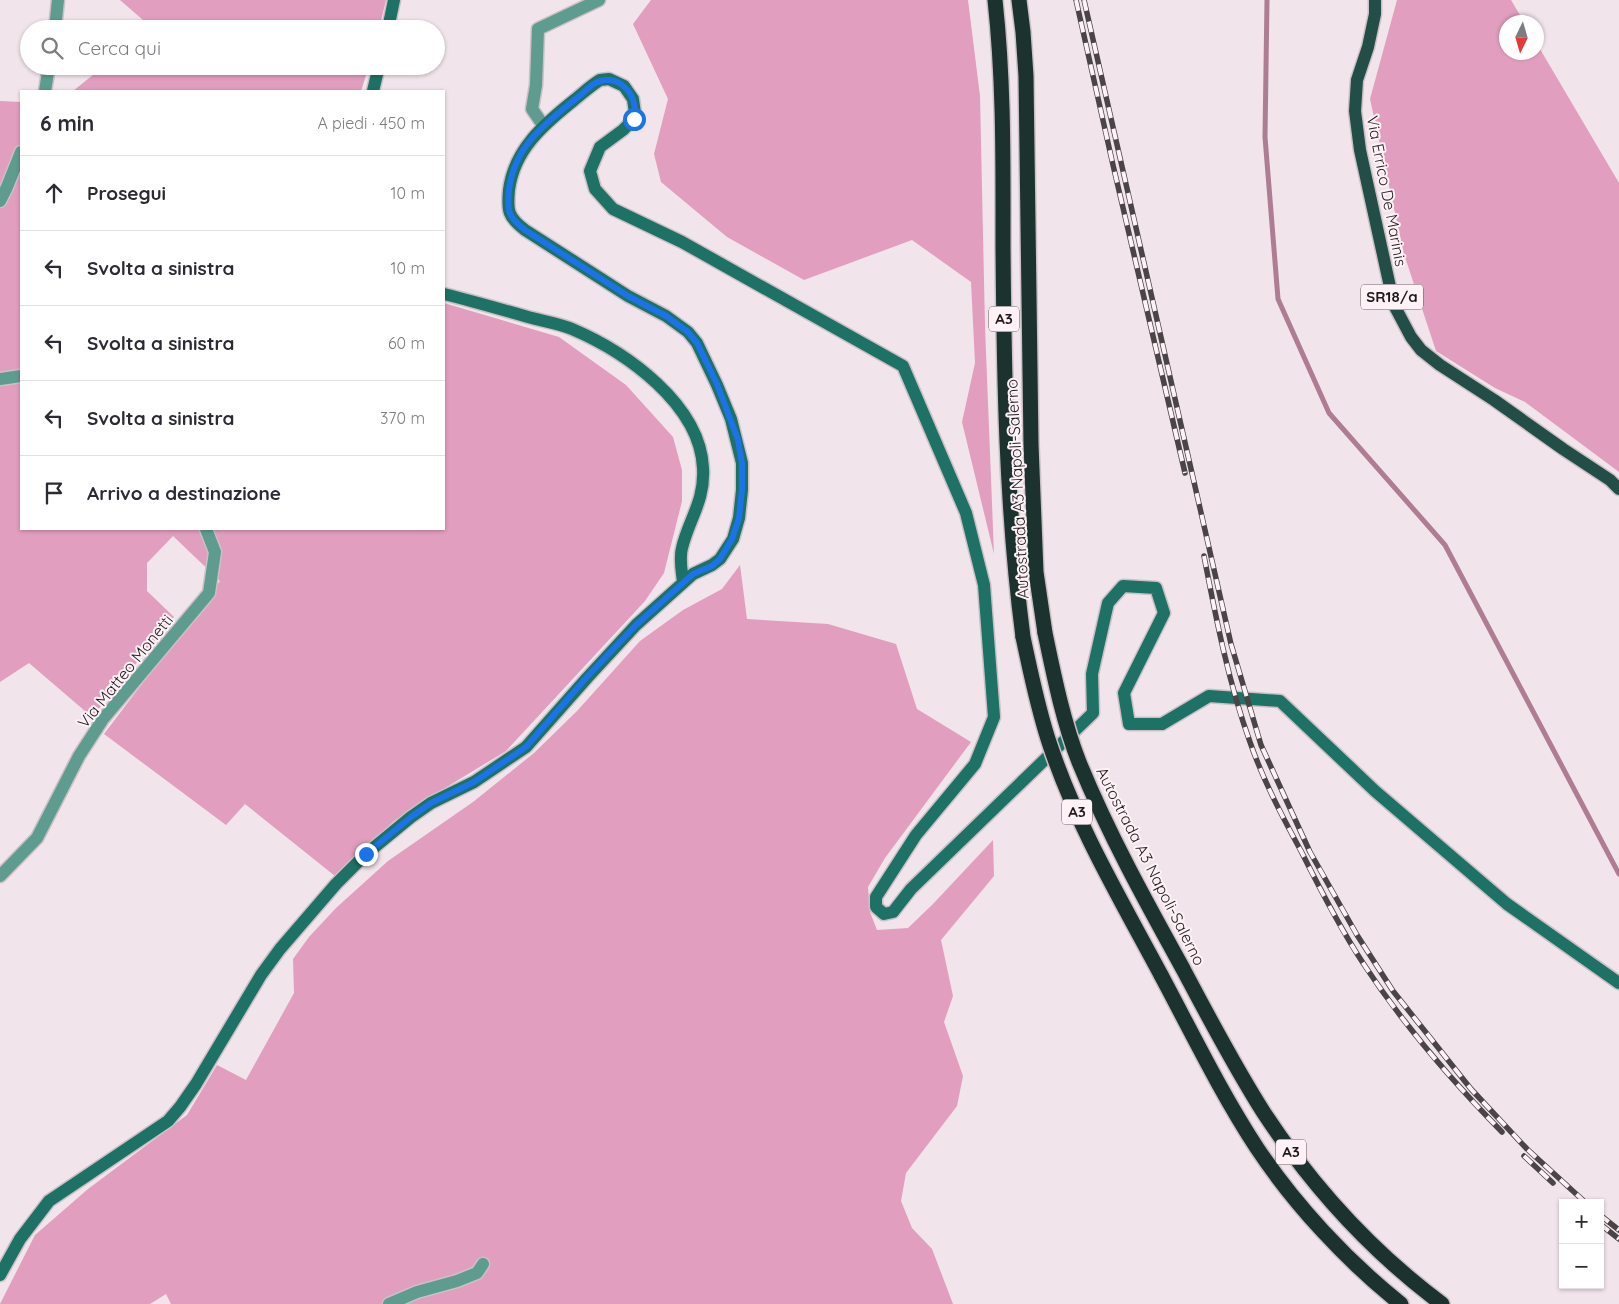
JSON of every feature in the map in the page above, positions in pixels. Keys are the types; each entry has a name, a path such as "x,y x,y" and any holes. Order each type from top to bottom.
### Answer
{"highway":[{"name":"Autostrada A3 Napoli-Salerno","path":"996,0 1002,81 1007,457 1014,565 1023,637 1042,719 1060,772 1095,850 1240,1120 1258,1149 1307,1212 1367,1276 1401,1304"},
{"name":"Autostrada A3 Napoli-Salerno","path":"1019,0 1026,76 1029,355 1036,572 1045,632 1058,696 1078,760 1114,838 1182,967 1263,1111 1288,1148 1324,1193 1370,1244 1442,1304"}],"main road":[{"name":"Via Errico De Marinis","path":"1375,0 1375,14 1368,47 1357,80 1355,112 1360,150 1394,305 1411,337 1421,350 1440,365 1610,480 1619,489"}],"street":[{"path":"56,20 58,0"},
{"path":"390,20 394,0"},
{"path":"543,125 532,108 536,85 538,29 599,0"},
{"path":"45,90 48,75"},
{"path":"373,90 377,75"},
{"path":"0,1275 20,1239 50,1201 168,1121 180,1107 221,1044 261,975 280,949 336,884 366,854 411,817 431,803 474,782 526,747 586,678 636,625 693,574 712,566 720,559 732,539 739,518 742,463 734,426 717,384 697,343 688,332 666,316 628,296 514,221 509,212 508,199 518,157 543,125 600,80 609,79 624,86 633,99 635,106 634,119 600,147 590,171 595,189 613,209 682,242 903,366 966,513 984,585 994,717 975,764 916,835 876,897 876,907 884,914 893,912 918,882 1093,713 1092,674 1108,603 1123,586 1156,588 1164,613 1124,693 1129,724 1162,724 1209,696 1280,701 1375,791 1507,904 1619,983"},
{"path":"0,201 8,187 20,155"},
{"path":"445,294 570,328 612,349 644,371 681,410 702,453 704,471 702,493 682,549 681,570 684,582"},
{"path":"0,379 20,376"},
{"name":"Via Matteo Monetti","path":"0,876 37,838 79,756 103,719 209,594 215,552 206,530"},
{"path":"390,1304 417,1292 477,1273 483,1264"}],"shaded area":[{"path":"120,0 386,0 381,20 143,20"},
{"path":"651,0 968,0 980,96 985,327 994,554 962,422 975,363 971,282 912,240 804,280 727,237 661,182 654,154 668,99 633,24"},
{"path":"1397,0 1511,0 1520,15 1499,15 1499,60 1544,60 1544,56 1619,183 1619,472 1525,402 1495,388 1436,351 1404,254 1370,99"},
{"path":"93,75 366,75 361,90 74,90"},
{"path":"0,101 20,102 20,530 445,530 445,303 559,337 626,385 673,437 682,470 682,501 664,573 645,601 506,751 394,821 335,876 245,804 226,825 104,734 220,581 173,536 147,563 147,591 174,617 92,717 29,663 0,682"},
{"path":"740,565 747,619 828,624 896,644 917,709 971,742 885,858 868,887 870,912 877,930 908,928 993,840 994,876 941,940 953,996 944,1022 963,1076 957,1106 906,1173 901,1201 912,1228 932,1249 953,1304 171,1304 166,1294 150,1304 0,1304 35,1235 88,1189 187,1115 217,1065 246,1080 294,993 293,959 309,937 336,908 388,861 473,802 534,753 577,711 640,641 683,610 722,589"}],"waterway":[{"path":"1267,0 1265,137 1278,299 1329,413 1445,545 1619,874"}],"railway":[{"path":"1076,0 1185,473"},
{"path":"1084,0 1231,644 1261,745 1310,852 1357,935 1393,991 1471,1089 1527,1149 1582,1199"},
{"path":"1204,556 1223,649 1235,696 1255,756 1273,798 1338,922 1378,986 1428,1051 1502,1132"},
{"path":"1524,1156 1553,1183"},
{"path":"1604,1218 1619,1230"},
{"path":"1604,1227 1619,1239"}],"route":[{"path":"366,854 431,803 474,782 526,747 586,678 636,625 693,574 712,566 720,559 732,539 739,518 742,490 742,463 738,440 732,419 697,343 680,325 628,296 525,230 514,221 509,212 510,186 518,157 543,125 592,85 600,80 609,79 624,86 633,99 635,106 634,119"}]}
